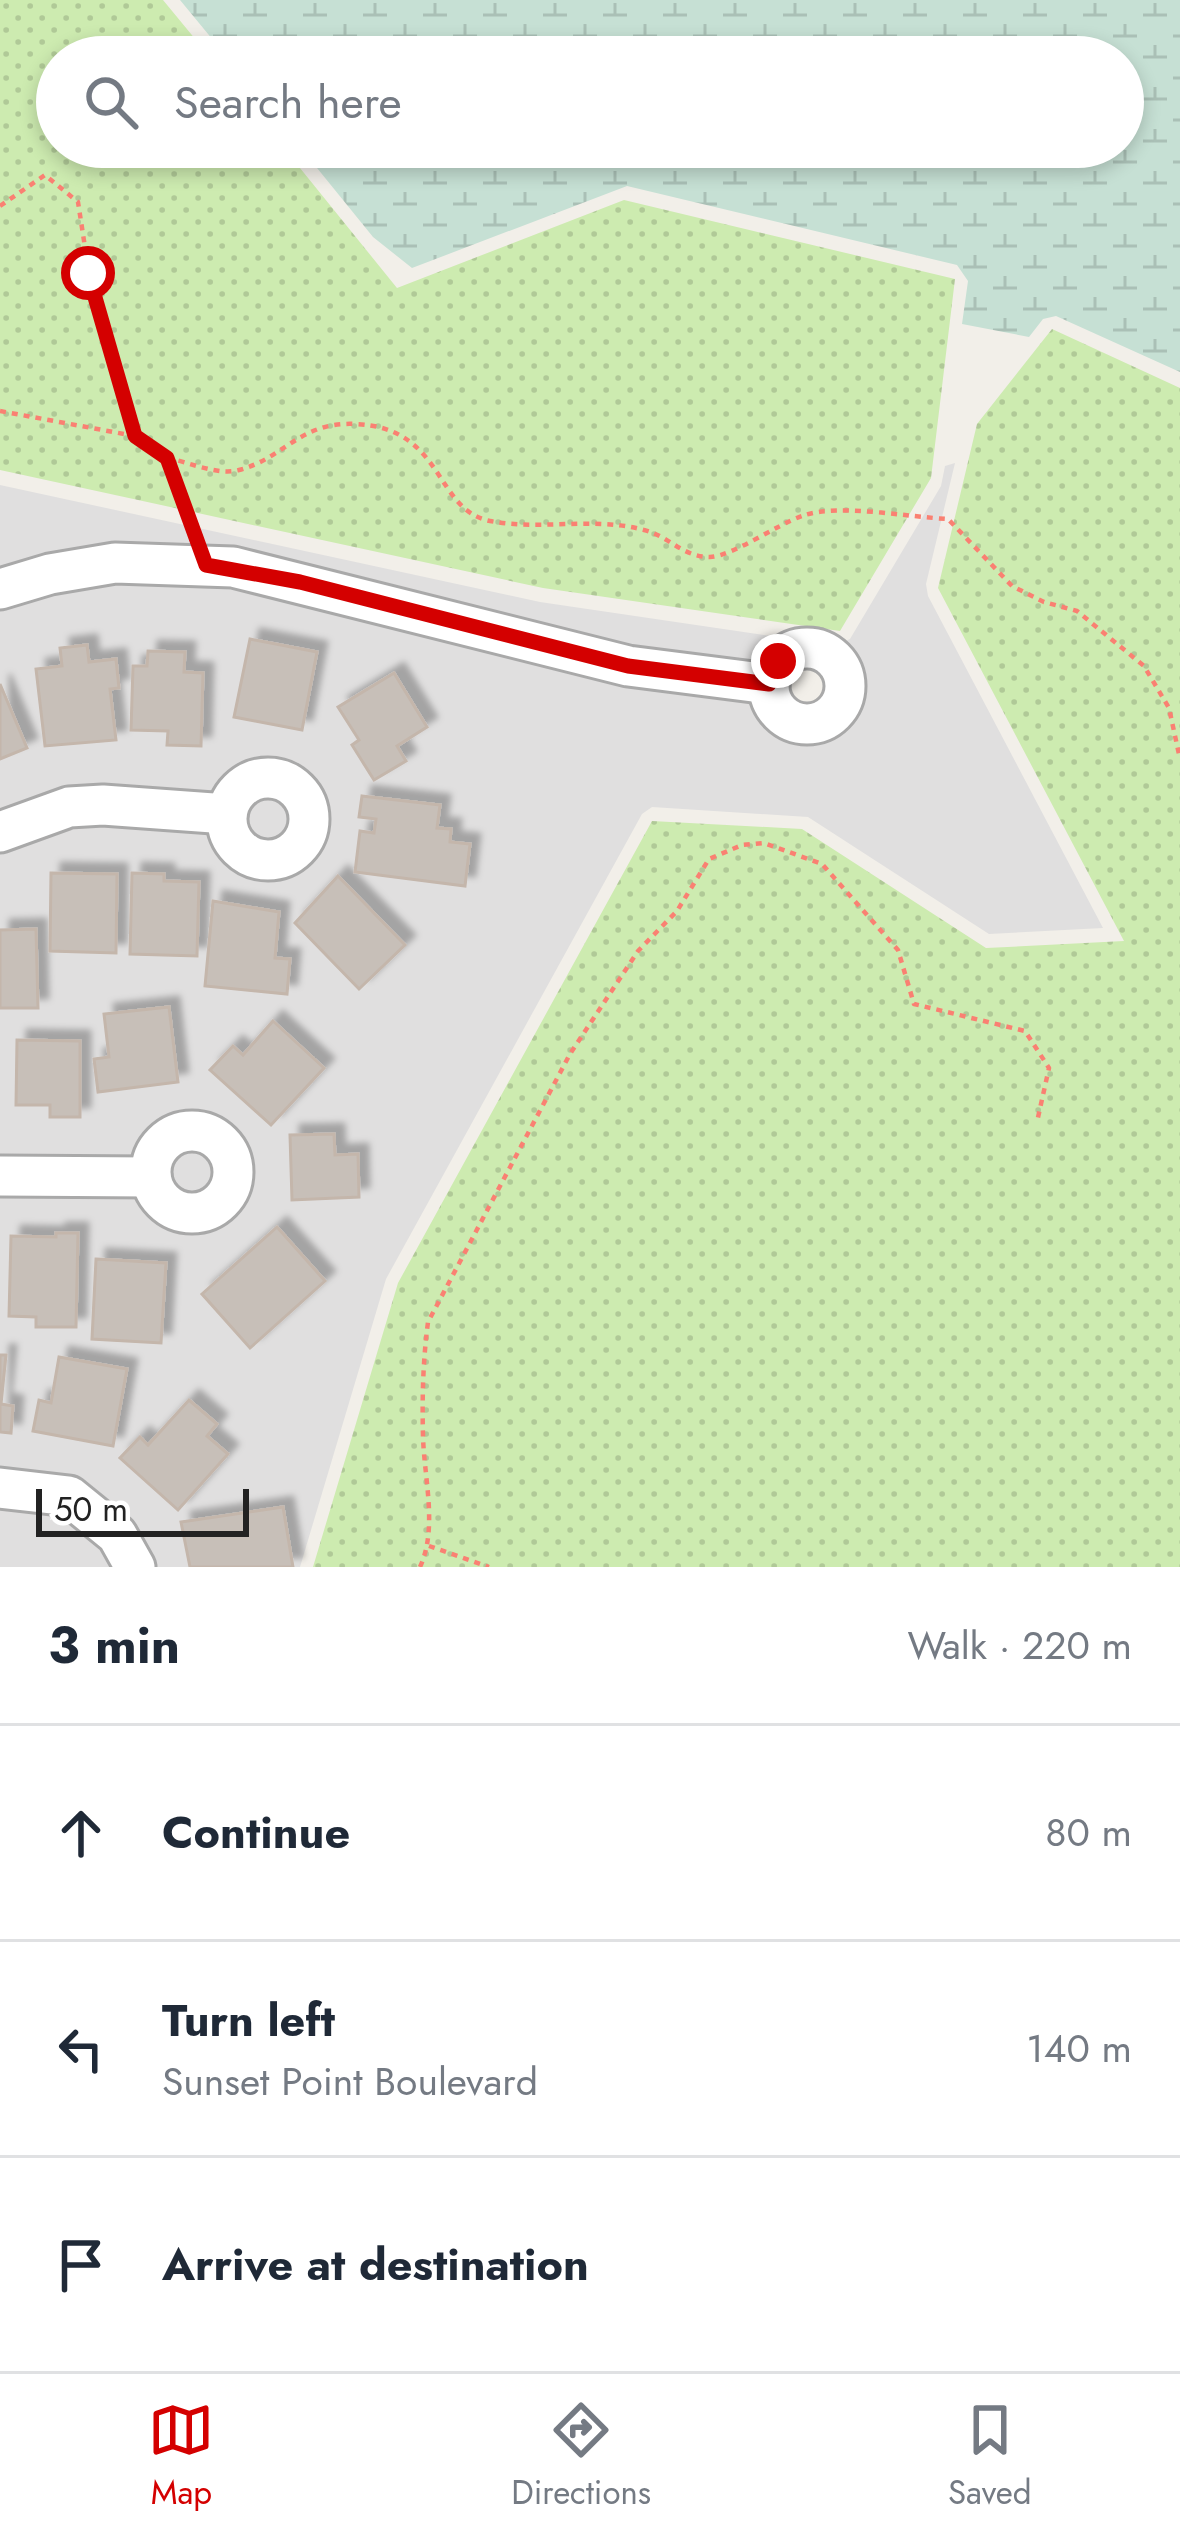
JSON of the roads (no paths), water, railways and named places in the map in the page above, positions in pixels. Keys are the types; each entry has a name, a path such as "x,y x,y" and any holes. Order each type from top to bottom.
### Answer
{"street":[{"path":"0,589 50,574 115,563 206,565 300,582 628,666 769,684"},
{"path":"0,832 69,806 227,814"},
{"path":"0,1176 151,1177"},
{"path":"0,1488 69,1496 117,1535 134,1567"}]}
